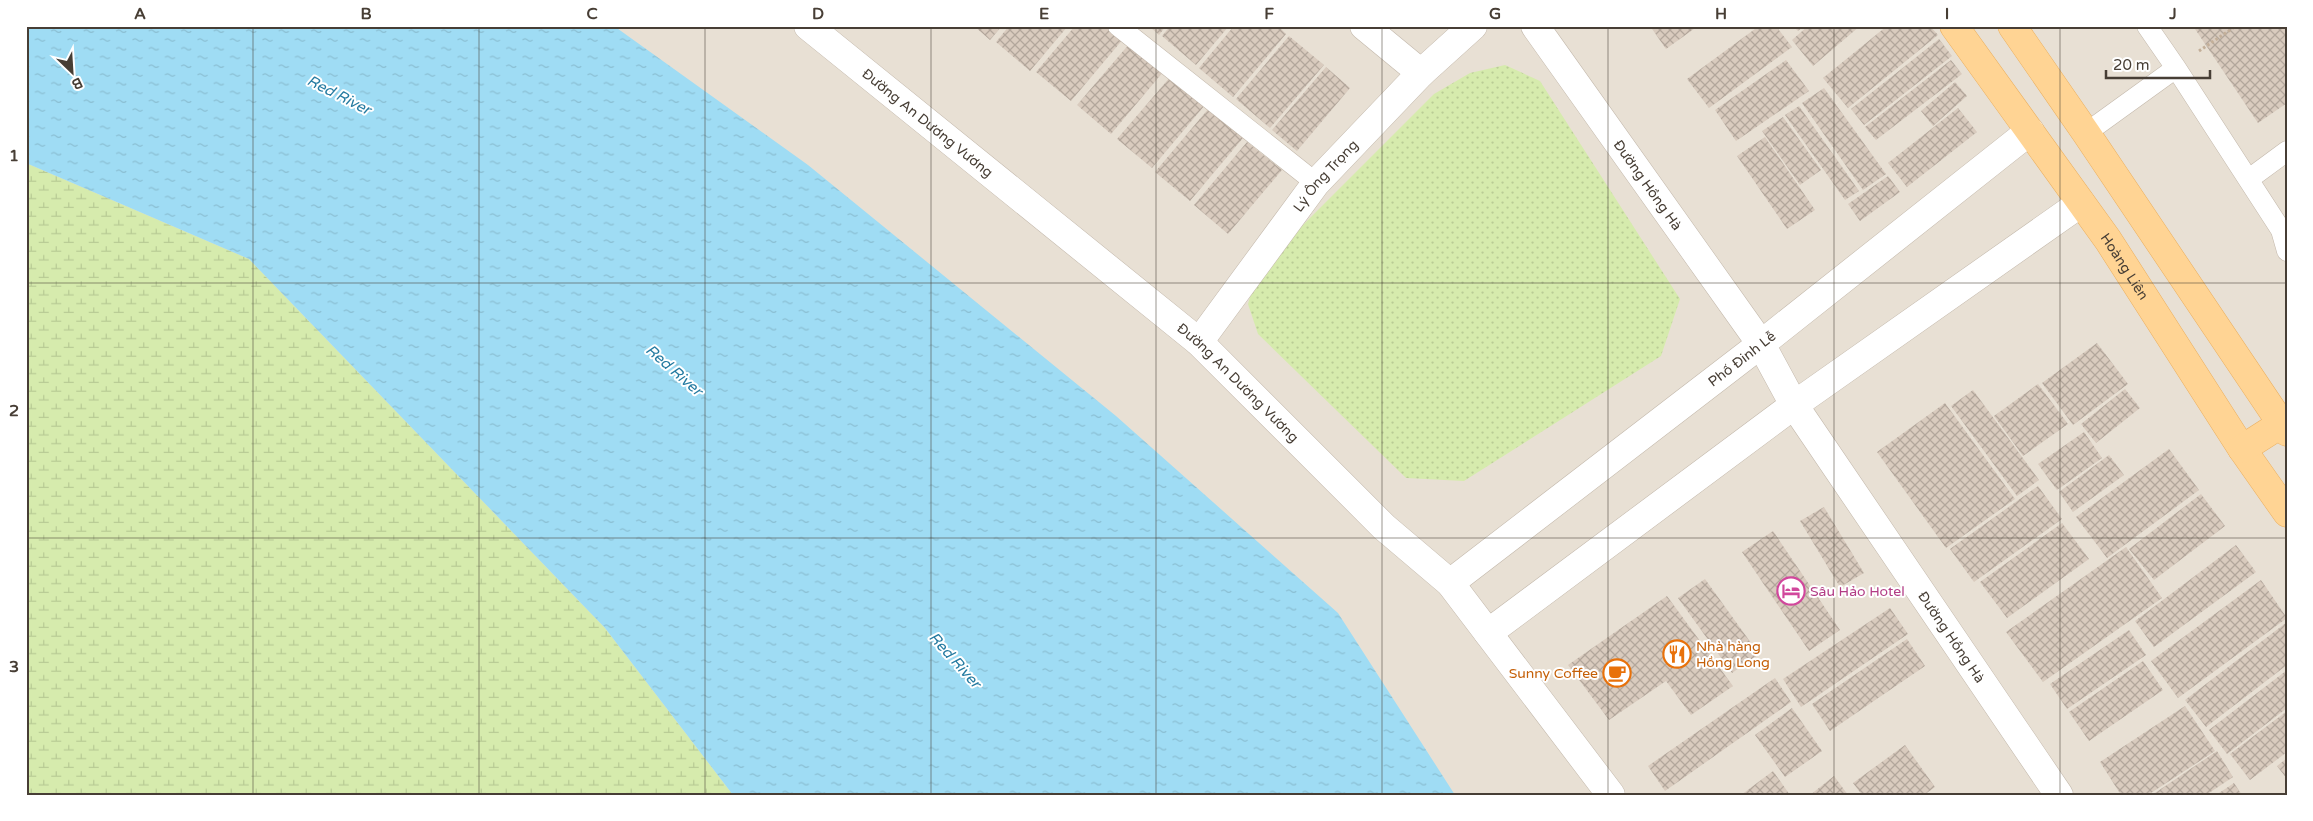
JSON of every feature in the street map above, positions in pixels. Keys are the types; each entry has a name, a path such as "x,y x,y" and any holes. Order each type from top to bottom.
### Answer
{"main road":[{"name":"Hoàng Liên","path":"1954,26 2108,240 2242,449 2287,513"},
{"path":"2012,26 2285,423 2242,449"}],"street":[{"name":"Đường An Dương Vương","path":"808,26 1199,342 1384,526 1450,583 1611,795"},
{"path":"1364,26 1421,73"},
{"name":"Lý Ông Trọng","path":"1199,342 1316,183 1421,73 1473,26"},
{"name":"Đường Hồng Hà","path":"1535,26 1761,344 1794,405 2059,795"},
{"name":"Phố Đinh Lễ","path":"1450,583 1761,344 2030,132"},
{"path":"1488,633 1794,405 2082,203"}],"lane":[{"path":"1118,26 1316,183"},
{"path":"2147,26 2249,178 2281,230 2287,251"},
{"path":"2086,133 2176,68"},
{"path":"2249,178 2287,151"}],"path":[{"path":"2176,68 2236,26"}],"shaded area":[{"path":"26,26 2287,26 2287,795 26,795"}],"green space":[{"path":"1505,65 1540,81 1680,299 1661,356 1464,481 1406,478 1258,334 1248,304 1258,270 1434,94 1470,73"},
{"path":"26,163 249,259 605,628 733,795 26,795"}],"water":[{"name":"Red River","path":"26,26 614,26 808,165 1116,416 1338,613 1455,795 733,795 605,628 249,259 26,163"}],"building":[{"path":"974,26 1002,26 990,40"},
{"path":"1009,26 1068,26 1030,71 996,42"},
{"path":"1075,26 1110,26 1124,38 1071,101 1036,72"},
{"path":"1149,26 1166,26 1159,35"},
{"path":"1170,26 1229,26 1196,65 1162,36"},
{"path":"1234,26 1278,26 1286,34 1233,97 1199,68"},
{"path":"1650,26 1698,26 1666,49"},
{"path":"1759,26 1776,26 1792,47 1709,108 1687,79"},
{"path":"1793,26 1804,26 1798,31"},
{"path":"1808,26 1860,26 1813,66 1792,40"},
{"path":"1887,26 1930,26 1938,35 1848,108 1823,78"},
{"path":"2193,26 2287,26 2287,103 2258,123"},
{"path":"1289,36 1324,65 1270,128 1236,99"},
{"path":"1939,39 1952,56 1864,125 1851,109"},
{"path":"1130,43 1164,71 1111,134 1077,105"},
{"path":"1786,60 1809,91 1736,141 1715,110"},
{"path":"1951,60 1962,74 1876,140 1865,127"},
{"path":"1326,67 1350,88 1297,151 1272,130"},
{"path":"1171,76 1205,105 1152,168 1117,139"},
{"path":"1955,82 1967,96 1933,126 1921,111"},
{"path":"1824,88 1886,174 1863,190 1802,103"},
{"path":"1799,106 1859,191 1845,200 1785,115"},
{"path":"1209,108 1243,138 1190,201 1155,172"},
{"path":"1958,108 1977,132 1907,187 1888,163"},
{"path":"1783,117 1821,170 1800,185 1762,131"},
{"path":"1765,137 1815,210 1787,229 1737,156"},
{"path":"1247,142 1282,170 1228,234 1194,205"},
{"path":"1888,176 1900,192 1860,221 1848,204"},
{"path":"2097,343 2128,384 2073,425 2042,383"},
{"path":"2038,384 2068,424 2023,456 1994,416"},
{"path":"2125,389 2140,408 2096,443 2081,424"},
{"path":"1973,390 2039,480 2017,496 1951,406"},
{"path":"1945,403 2015,499 1946,548 1877,452"},
{"path":"2084,432 2102,458 2057,490 2038,464"},
{"path":"2169,449 2199,490 2107,558 2076,517"},
{"path":"2109,455 2124,475 2073,512 2059,492"},
{"path":"2038,486 2062,519 1974,582 1950,549"},
{"path":"2201,494 2225,526 2154,580 2129,549"},
{"path":"1824,507 1864,573 1840,587 1800,521"},
{"path":"2062,523 2089,559 2007,618 1980,582"},
{"name":"Sâu Hảo Hotel","path":"1773,531 1840,630 1809,651 1742,552"},
{"path":"2236,545 2256,572 2154,647 2135,621"},
{"path":"2126,547 2162,598 2043,682 2006,632"},
{"path":"1705,579 1759,654 1732,673 1678,598"},
{"path":"2261,580 2287,618 2178,698 2151,661"},
{"path":"1667,596 1733,686 1691,715 1666,681 1609,720 1568,665"},
{"path":"1890,608 1908,634 1801,707 1783,679"},
{"path":"2287,622 2287,665 2206,727 2185,700"},
{"path":"2129,630 2146,655 2067,709 2050,684"},
{"path":"1907,639 1925,666 1830,731 1812,704"},
{"path":"2143,661 2163,690 2089,741 2069,712"},
{"path":"2287,670 2287,708 2227,754 2209,730"},
{"path":"1775,678 1791,702 1665,791 1648,766"},
{"path":"2185,706 2215,751 2148,795 2121,795 2100,762"},
{"path":"1792,708 1822,751 1785,777 1755,735"},
{"path":"2287,711 2287,752 2250,780 2230,754"},
{"path":"1905,745 1935,787 1924,795 1862,795 1853,783"},
{"path":"2217,751 2233,777 2206,795 2152,795"},
{"path":"2287,758 2287,779 2277,766"},
{"path":"1773,771 1790,795 1741,795"},
{"path":"1834,776 1848,795 1810,795"},
{"path":"2234,783 2242,795 2216,795"}],"place":[{"name":"Sâu Hảo Hotel","path":"1791,591"},
{"name":"Nhà hàng Hồng Long","path":"1677,654"},
{"name":"Sunny Coffee","path":"1617,673"}]}
